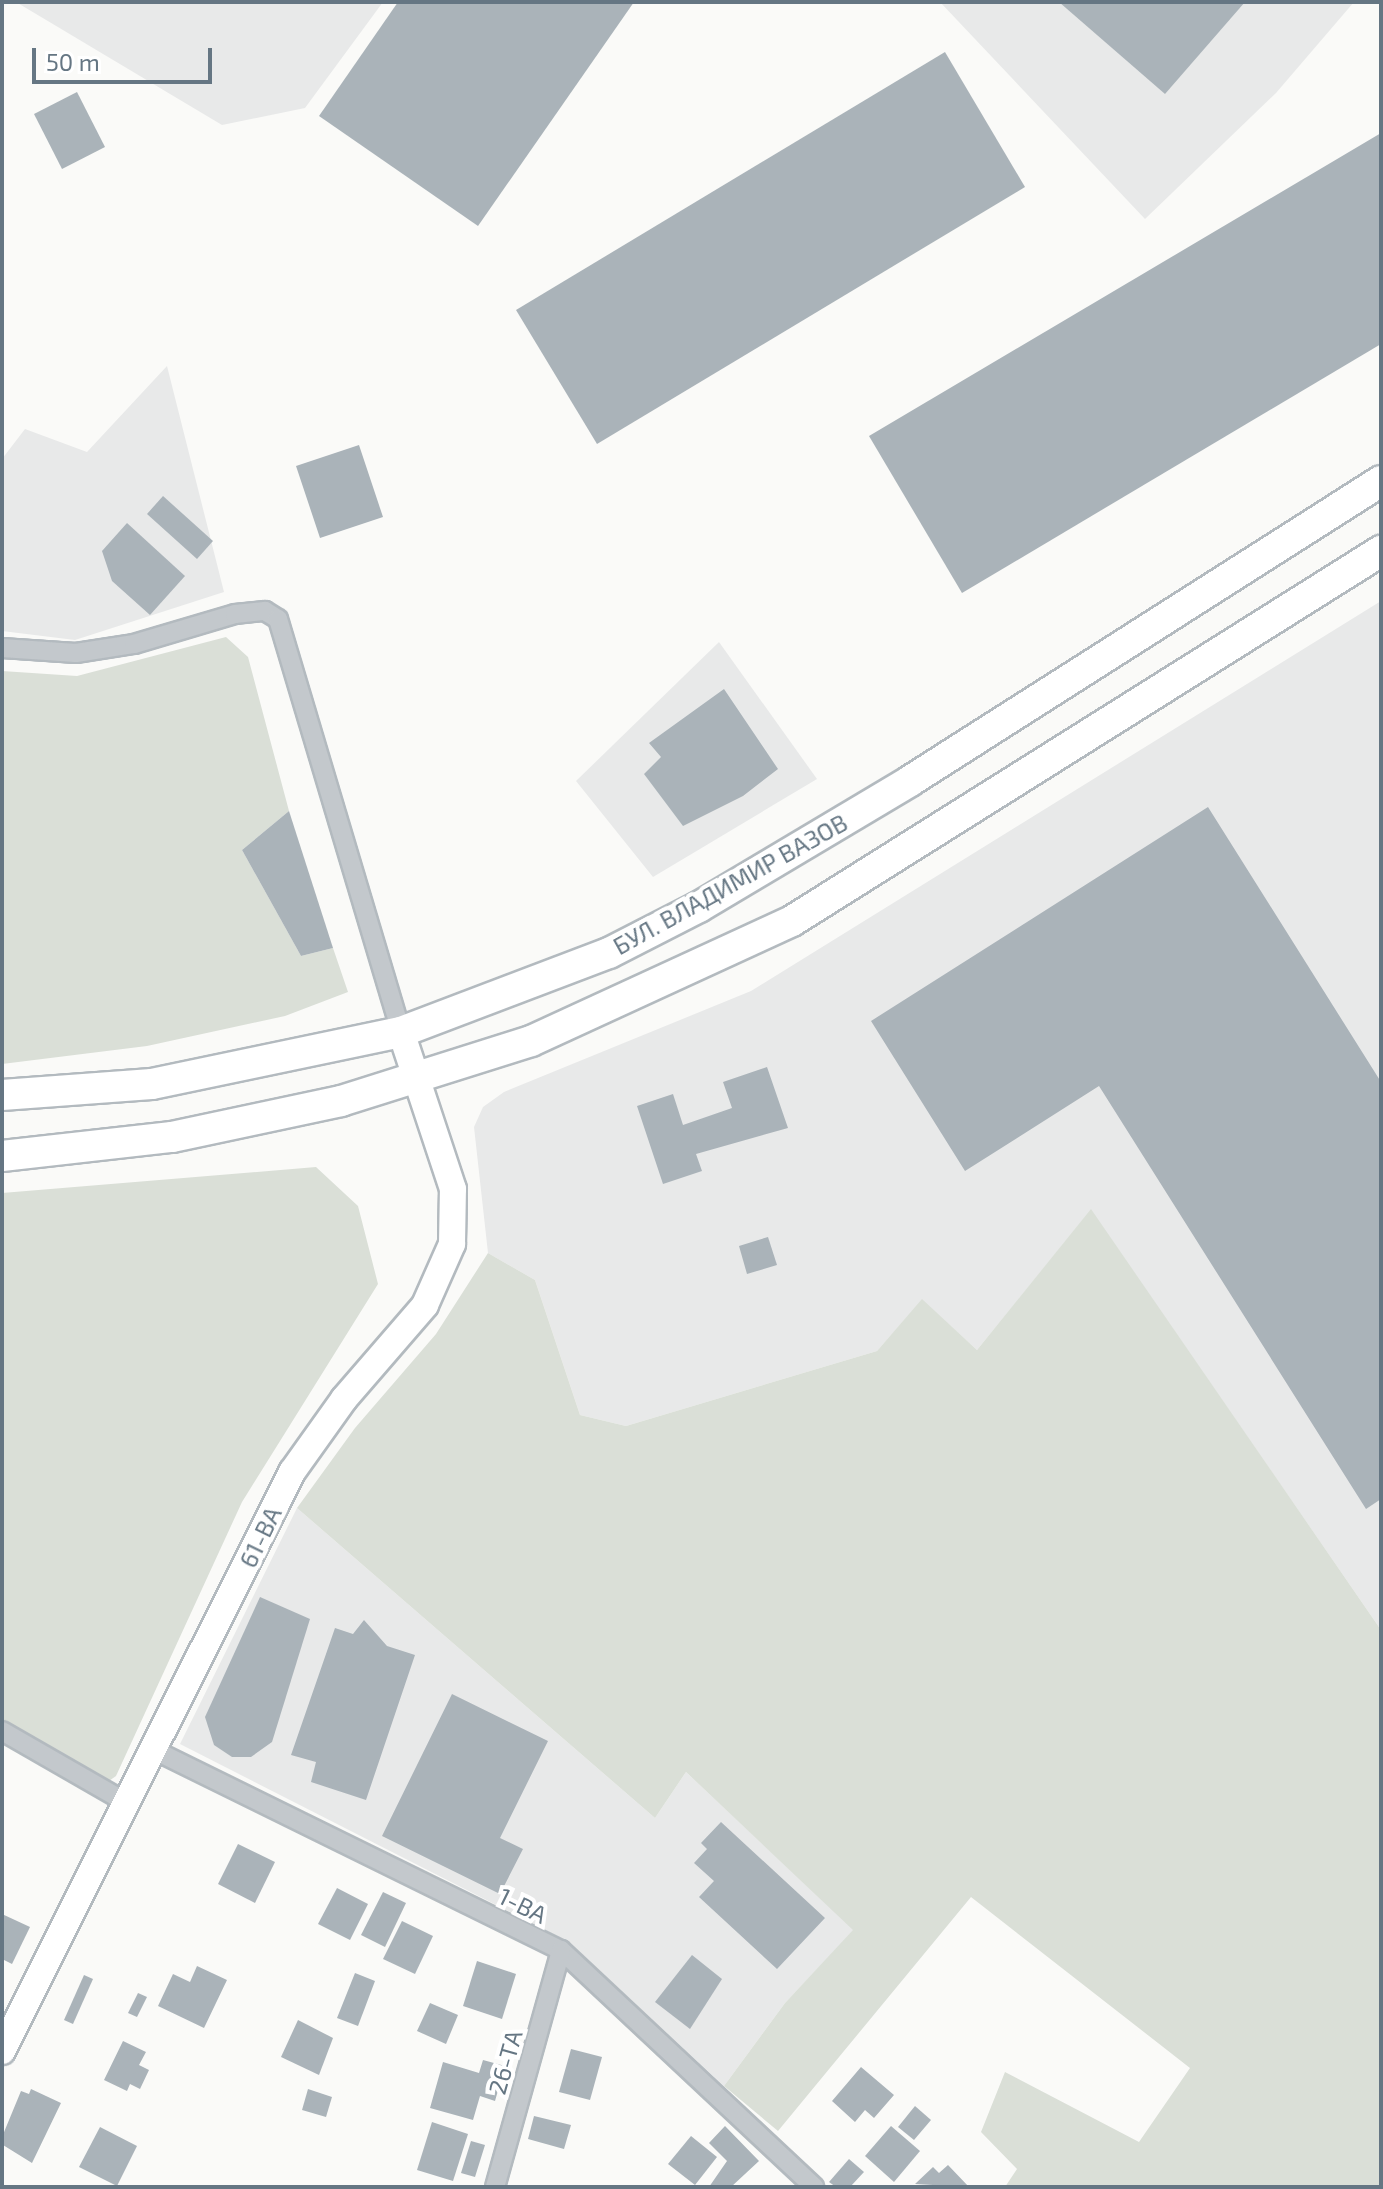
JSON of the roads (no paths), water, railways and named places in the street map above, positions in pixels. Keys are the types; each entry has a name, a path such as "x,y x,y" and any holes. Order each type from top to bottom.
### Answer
{"main road":[{"name":"БУЛ. ВЛАДИМИР ВАЗОВ","path":"2,1095 152,1084 401,1032 573,969 699,907 922,773 1381,481"},
{"path":"2,1156 172,1137 341,1101 531,1041 780,928 1381,551"}],"street":[{"path":"2,648 76,653 134,644 235,614 265,611 278,619 401,1032"},
{"name":"61-ВА","path":"2,2051 292,1472 344,1399 425,1305 452,1244 453,1189 401,1032"},
{"path":"2,1731 127,1803"},
{"name":"1-ВА","path":"154,1750 561,1950 814,2187"},
{"name":"26-ТА","path":"495,2187 561,1950"}]}
